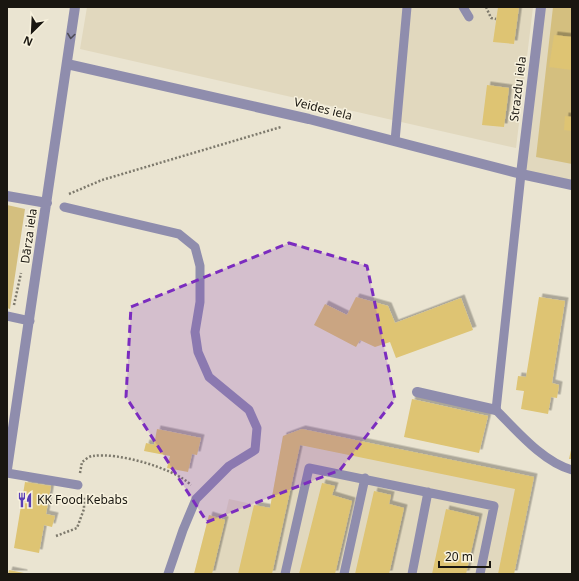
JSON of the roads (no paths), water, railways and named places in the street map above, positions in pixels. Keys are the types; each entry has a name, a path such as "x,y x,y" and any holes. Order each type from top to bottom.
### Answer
{"street":[{"name":"Dārza iela","path":"7,469 30,321 75,7"},
{"name":"Strazdu iela","path":"521,174 541,7"},
{"name":"Veides iela","path":"67,64 309,119 521,174 572,185"},
{"path":"7,196 47,203"},
{"path":"418,392 496,410"}],"lane":[{"path":"395,141 407,7"},
{"path":"463,7 469,17"},
{"path":"521,174 496,410 527,443 562,468 572,470"},
{"path":"64,207 179,234 195,247 200,266 200,302 195,332 198,352 209,377 249,410 257,428 255,450 229,466 196,499 183,530 168,574"},
{"path":"7,316 30,321"},
{"path":"285,574 309,468 366,478 494,506 480,574"},
{"path":"7,473 78,485"},
{"path":"344,574 366,478"},
{"path":"412,574 428,492"}],"place":[{"name":"KK Food Kebabs","path":"25,500"}]}
